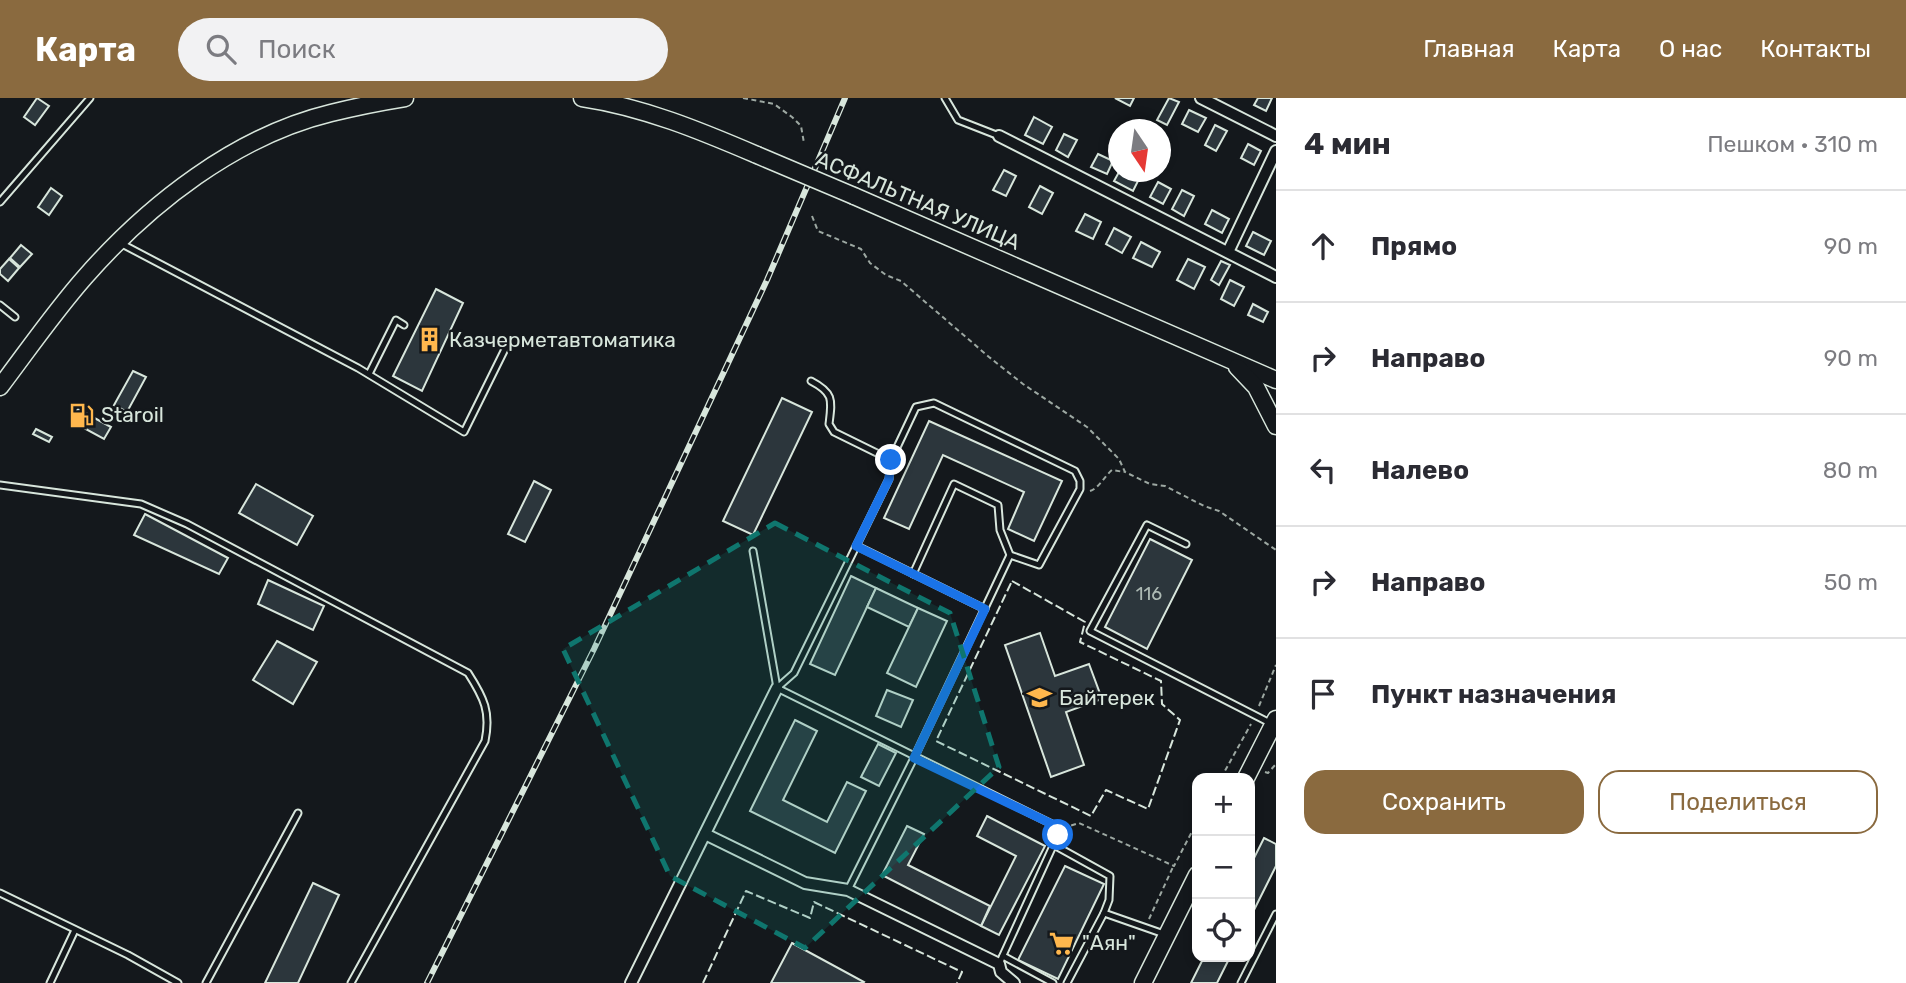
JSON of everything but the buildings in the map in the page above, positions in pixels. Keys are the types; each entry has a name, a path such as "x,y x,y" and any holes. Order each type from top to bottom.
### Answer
{"main road":[{"path":"0,387 86,276 152,209 211,165 243,148 330,113 405,98"},
{"name":"АСФАЛЬТНАЯ УЛИЦА","path":"582,98 651,114 706,133 1276,380"},
{"path":"1230,361 1256,387 1276,426"},
{"path":"1248,773 1274,722"},
{"path":"1143,983 1192,885"}],"street":[{"path":"1201,98 1276,136"},
{"path":"999,136 1276,277"},
{"path":"1228,252 1276,150"},
{"path":"631,983 777,688"},
{"path":"705,834 805,883 848,890 1001,960 1001,972 1014,983"}],"lane":[{"path":"0,202 90,98"},
{"path":"945,98 958,120 999,136"},
{"path":"119,242 369,374 464,432 508,345"},
{"path":"0,304 15,317"},
{"path":"369,374 396,320 404,325"},
{"path":"811,381 824,388 832,401 829,424 834,432 891,460"},
{"path":"777,688 794,673 889,479 891,460 916,407 934,403 1075,471 1080,481 1080,489 1039,565 1010,555"},
{"path":"848,890 1010,555 1000,530 998,505 954,484 913,574"},
{"path":"0,485 141,504 187,524 468,673 484,698 489,724 485,741 351,983"},
{"path":"1186,544 1147,525 1090,631 1274,722"},
{"path":"856,546 985,609"},
{"path":"753,551 777,688"},
{"path":"777,688 1054,825 1058,835 1001,960 1054,983"},
{"path":"206,983 298,813"},
{"path":"1054,845 1110,876 1109,900 1104,913 1067,983"},
{"path":"0,893 178,983"},
{"path":"1104,913 1167,935"},
{"path":"1241,983 1276,914"},
{"path":"50,983 75,930"}],"path":[{"path":"743,98 774,104 801,127 804,143"},
{"path":"772,98 774,104"},
{"path":"812,216 818,231 861,249 870,264 909,287 997,364 1087,427 1106,443 1125,472"},
{"path":"1076,497 1097,489 1102,478 1112,470 1125,472 1150,484 1165,486 1219,511 1276,550"},
{"path":"1058,830 1079,823 1174,866"},
{"path":"1145,927 1192,832"}],"highlighted area":[{"path":"775,523 950,613 999,767 805,948 670,876 563,649"}],"railway":[{"path":"427,983 594,649 767,280 845,98"}],"fence":[{"path":"1012,581 1085,622 1080,642 1161,681 1162,704 1180,720 1148,809 1106,790 1091,816 936,741 1012,581"},
{"path":"703,983 746,891 810,918 814,902 962,972 957,983"}],"place":[{"name":"Казчерметавтоматика","path":"429,340"},
{"name":"Staroil","path":"81,415"},
{"name":"Байтерек","path":"1039,698"},
{"name":"\"Аян\"","path":"1062,943"}],"route":[{"path":"891,460 889,479 856,546 985,609 914,758 1054,825 1058,835"}]}
